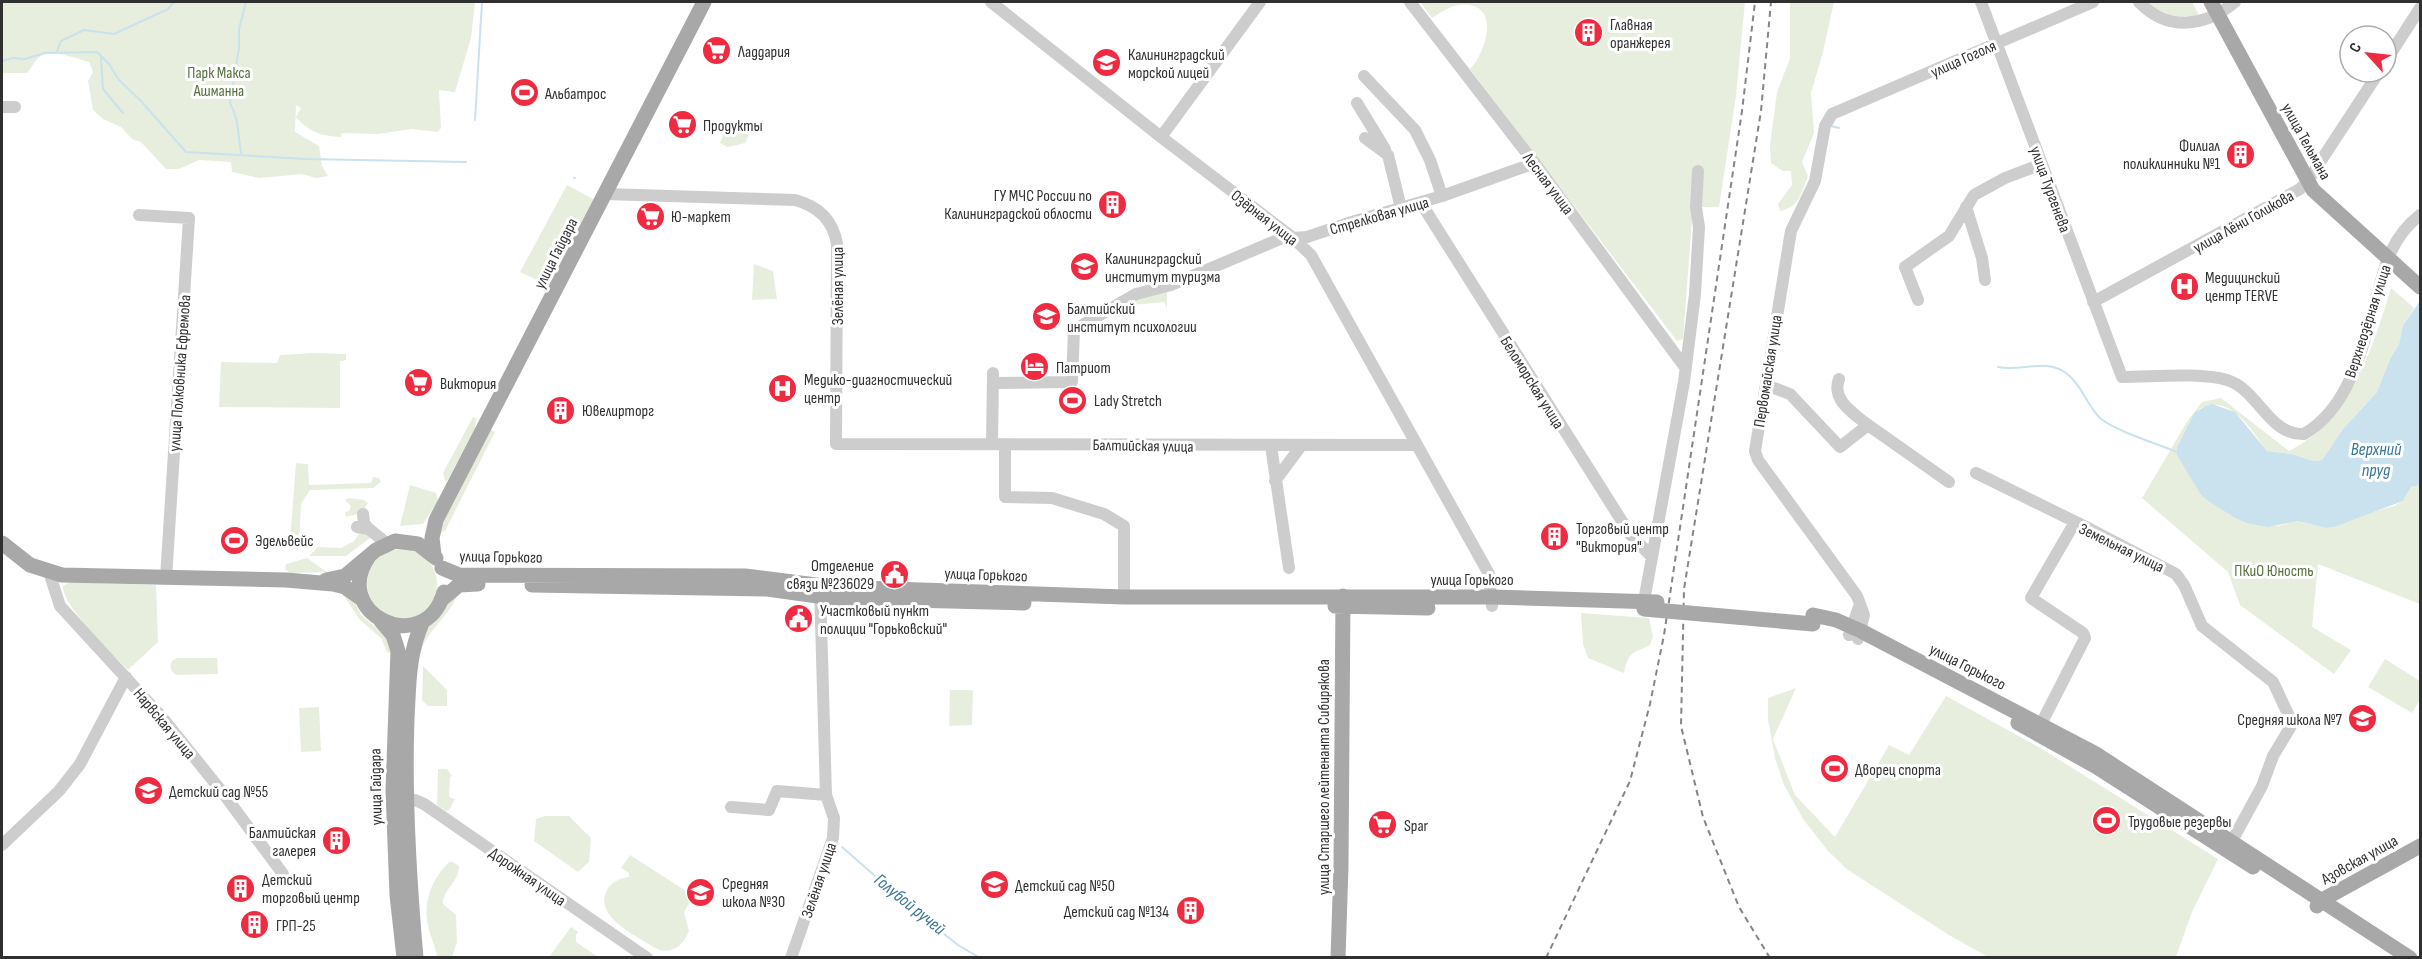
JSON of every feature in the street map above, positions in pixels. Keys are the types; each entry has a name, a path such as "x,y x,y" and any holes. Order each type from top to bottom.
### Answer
{"main road":[{"name":"улица Гайдара","path":"438,562 432,538 435,520 704,2"},
{"name":"улица Тельмана","path":"2215,8 2307,182 2321,199 2421,287"},
{"name":"улица Гайдара","path":"404,540 423,531 435,520"},
{"path":"308,582 345,576 386,543 404,540"},
{"name":"улица Горького","path":"404,540 423,546 438,562 459,575 745,576 820,591 929,602 1136,606 1343,601"},
{"path":"2,543 30,565 62,575 308,582 337,585 362,599"},
{"path":"370,555 360,576 362,599 368,609 381,621 400,626 423,621"},
{"name":"улица Горького","path":"423,621 437,608 445,587 438,562"},
{"name":"улица Горького","path":"441,600 459,585 467,584 1644,605 1813,619 1855,633 2141,781 2232,841 2394,957"},
{"name":"улица Старшего лейтенанта Сибирякова","path":"1338,957 1343,601"},
{"name":"улица Гайдара","path":"381,621 393,635 398,651 393,745 393,798 397,895 404,957"},
{"name":"улица Гайдара","path":"416,957 407,852 406,751 411,650 423,621"},
{"name":"улица Горького","path":"2039,729 2410,957"},
{"name":"Азовская улица","path":"2319,903 2421,846"}],"street":[{"name":"Озёрная улица","path":"991,2 1292,237 1311,255 1489,574 1492,602"},
{"path":"1161,137 1260,2"},
{"name":"Лесная улица","path":"1410,2 1535,163 1684,366"},
{"name":"улица Тургенева","path":"1980,2 2122,377"},
{"name":"улица Гоголя","path":"1832,114 2093,2"},
{"path":"2139,2 2154,14 2180,24 2207,20 2215,8 2235,2"},
{"path":"2398,43 2421,8"},
{"path":"1364,76 1415,130 1430,160 1442,196"},
{"name":"улица Лёни Голикова","path":"2093,302 2295,192 2307,182 2371,84"},
{"path":"1357,103 1388,156 1401,208"},
{"name":"Первомайская улица","path":"1832,114 1825,126 1815,181 1791,231 1755,451 1758,460 1842,573 1860,604 1864,615 1855,633"},
{"path":"1365,138 1388,156"},
{"name":"Стрелковая улица","path":"998,444 993,378 1072,382 1076,329 1136,294 1171,285 1280,239 1307,237 1421,203 1535,163"},
{"path":"1918,300 1905,267 1949,236 1974,195 2005,178 2042,164"},
{"path":"1644,605 1684,382 1684,366 1695,294 1699,227 1696,207 1698,171"},
{"name":"Зелёная улица","path":"605,194 795,200 806,203 828,220 835,230 837,244 836,444 869,444"},
{"name":"Беломорская улица","path":"1421,203 1624,525 1651,556"},
{"path":"1966,207 1982,258 1985,280"},
{"name":"улица Полковника Ефремова","path":"139,215 189,218 166,578"},
{"name":"Верхнеозёрная улица","path":"2122,377 2211,377 2228,380 2244,390 2281,428 2291,433 2304,434 2324,418 2345,390 2362,346 2388,258 2403,233 2421,215"},
{"path":"1839,380 1836,388 1838,398 1868,425 1949,482"},
{"path":"1766,385 1790,394 1840,447 1868,425"},
{"name":"Балтийская улица","path":"869,444 1417,445"},
{"path":"998,444 1005,497 1052,498 1104,514 1124,526 1124,597"},
{"path":"1271,446 1289,568"},
{"path":"1275,481 1300,446"},
{"path":"1976,473 2075,522"},
{"path":"363,514 363,528 386,543"},
{"name":"Земельная улица","path":"2039,729 2085,638 2083,633 2031,598 2075,522 2176,574 2184,585 2202,626 2276,685 2289,716 2290,726 2273,756 2262,786 2232,841"},
{"name":"Нарвская улица","path":"49,572 60,606 126,677 223,793 283,874"},
{"name":"Зелёная улица","path":"791,957 833,838 835,822 826,795 820,591"},
{"path":"2,846 59,791 80,764 126,677"},
{"path":"731,807 769,810 777,791 826,795"},
{"name":"Дорожная улица","path":"406,800 415,800 424,804 647,957"}],"green space":[{"name":"Парк Макса Ашманна","path":"2,2 475,2 471,38 455,92 439,90 441,128 438,132 412,129 378,134 342,133 341,137 327,136 311,130 296,117 301,108 296,105 295,132 319,146 322,166 328,176 316,178 302,174 259,178 232,172 231,162 199,160 179,169 166,169 141,142 132,139 121,127 103,119 93,110 88,81 93,72 89,62 64,55 50,54 39,57 27,73 2,73"},
{"path":"1420,2 1745,2 1736,96 1719,207 1693,207 1683,339 1677,341 1470,69 1486,39 1486,18 1481,10 1472,6 1459,5 1448,8 1432,18"},
{"path":"1790,2 1834,2 1811,93 1814,133 1802,162 1808,176 1796,203 1780,211 1778,204 1792,185 1791,171 1783,171 1771,163 1770,145 1777,92 1790,58"},
{"path":"2147,2 2192,2 2199,15 2185,17 2172,15"},
{"path":"727,126 749,135 745,143 728,147 720,143"},
{"path":"567,185 595,200 552,287 520,272"},
{"path":"754,264 773,271 777,299 752,300"},
{"name":"ПКиО Юность","path":"2391,288 2414,308 2403,325 2399,344 2390,359 2377,392 2343,429 2322,460 2313,461 2292,454 2267,451 2239,416 2221,406 2210,405 2199,409 2177,447 2177,455 2211,503 2246,523 2277,526 2298,521 2326,528 2334,527 2356,517 2394,506 2403,501 2411,487 2420,485 2420,604 2318,564 2312,627 2351,650 2334,674 2240,605 2228,572 2142,498 2188,420 2202,402 2221,398 2289,451 2310,438 2344,402 2356,381 2367,359"},
{"path":"1163,290 1167,292 1167,308 1164,302 1123,307 1127,303"},
{"path":"346,354 346,360 340,361 340,408 219,407 221,362 277,363 280,355"},
{"path":"473,417 476,418 475,429 445,481 443,473"},
{"path":"489,429 495,432 445,531 438,533 438,525"},
{"path":"296,463 308,464 309,485 371,483 373,477 379,478 381,482 373,488 310,490 301,504 299,547 296,548 290,541"},
{"path":"410,485 436,493 438,501 423,524 400,526"},
{"path":"349,498 364,500 368,503 361,513 346,517 345,512 349,511 351,506 345,500"},
{"path":"361,531 374,535 346,556 309,556 318,547 341,548 354,541"},
{"path":"402,549 415,552 427,559 434,571 437,584 434,597 427,609 415,616 402,619 389,616 377,609 370,597 367,584 370,571 377,559 389,552"},
{"path":"307,558 327,572 290,573 285,569 286,564"},
{"path":"70,582 156,585 158,642 128,670 89,629 70,605 63,586"},
{"path":"342,593 351,595 361,615 386,636 393,654 387,652 381,638 360,620"},
{"path":"457,596 427,638 420,654 417,653 437,613"},
{"path":"1581,613 1649,618 1653,637 1650,645 1632,654 1624,673 1588,658 1583,644"},
{"path":"177,658 217,658 218,674 176,675 171,666 172,661"},
{"path":"2385,659 2420,681 2420,700 2412,713 2368,687"},
{"path":"423,666 447,690 447,706 428,706 422,700"},
{"path":"1796,688 1773,739 1795,795 1835,837 1889,745 1909,755 1946,696 2042,749 2218,859 2192,912 2176,957 1988,957 1949,935 1848,870 1828,851 1803,819 1784,785 1775,758 1768,720 1768,698"},
{"path":"950,690 973,690 972,725 949,726"},
{"path":"319,707 321,751 301,752 299,708"},
{"path":"438,769 447,769 452,776 450,777 449,797 455,799 446,811 437,805"},
{"path":"545,816 569,816 591,838 589,862 578,872 534,841 536,819"},
{"path":"630,855 694,896 684,912 689,931 676,948 666,951 655,948 629,932 606,910 604,901 610,886 622,878 629,877 629,873 621,868"},
{"path":"449,862 459,866 459,871 445,894 443,904 456,915 457,942 452,957 437,957 427,920 427,902 432,885"},
{"path":"571,927 578,932 576,942 598,957 549,957"}],"water":[{"name":"Верхний пруд","path":"2420,301 2420,485 2411,487 2403,501 2334,527 2326,528 2298,521 2268,527 2246,523 2201,495 2177,455 2177,447 2195,412 2212,404 2235,412 2267,451 2292,454 2313,461 2322,460 2343,429 2377,392 2390,359 2399,344 2403,325"}],"waterway":[{"path":"57,51 61,41 84,30 114,34 168,9 174,2"},
{"path":"241,153 237,121 230,103 239,48 239,29 246,2"},
{"path":"475,120 482,2"},
{"path":"2,61 13,58 25,59 45,53 97,52 109,64 119,80 186,152 306,159 466,162"},
{"path":"101,57 103,89 123,113"},
{"path":"1831,126 1839,128"},
{"path":"1998,367 2050,366 2058,369 2071,378 2095,413 2107,423 2177,452"},
{"name":"Голубой ручей","path":"842,847 915,911 958,945 980,958"}],"railway":[{"path":"1546,958 1630,781 1650,704 1664,635 1742,111 1755,2"},
{"path":"1770,958 1739,907 1703,817 1681,726 1684,589 1761,111 1771,2"}],"place":[{"name":"Главная оранжерея","path":"1589,33"},
{"name":"Ладдария","path":"717,51"},
{"name":"Калининградский морской лицей","path":"1107,63"},
{"name":"Альбатрос","path":"524,93"},
{"name":"Продукты","path":"682,125"},
{"name":"Филиал поликлинники №1","path":"2241,154"},
{"name":"ГУ МЧС России по Калининградской облости","path":"1113,204"},
{"name":"Ю-маркет","path":"650,216"},
{"name":"Калининградский институт туризма","path":"1084,267"},
{"name":"Медицинский центр TERVE","path":"2184,286"},
{"name":"Балтийский институт психологии","path":"1046,317"},
{"name":"Патриот","path":"1035,367"},
{"name":"Виктория","path":"419,383"},
{"name":"Медико-диагностический центр","path":"783,388"},
{"name":"Lady Stretch","path":"1073,400"},
{"name":"Ювелирторг","path":"561,410"},
{"name":"Торговый центр \"Виктория\"","path":"1555,537"},
{"name":"Эдельвейс","path":"234,540"},
{"name":"Отделение связи №236029","path":"895,574"},
{"name":"Участковый пункт полиции \"Горьковский\"","path":"799,619"},
{"name":"Средняя школа №7","path":"2363,719"},
{"name":"Дворец спорта","path":"1834,769"},
{"name":"Детский сад №55","path":"148,791"},
{"name":"Трудовые резервы","path":"2107,821"},
{"name":"Spar","path":"1383,825"},
{"name":"Балтийская галерея","path":"337,841"},
{"name":"Детский сад №50","path":"994,885"},
{"name":"Детский торговый центр","path":"241,888"},
{"name":"Средняя школа №30","path":"701,892"},
{"name":"Детский сад №134","path":"1190,911"},
{"name":"ГРП-25","path":"255,925"}]}
